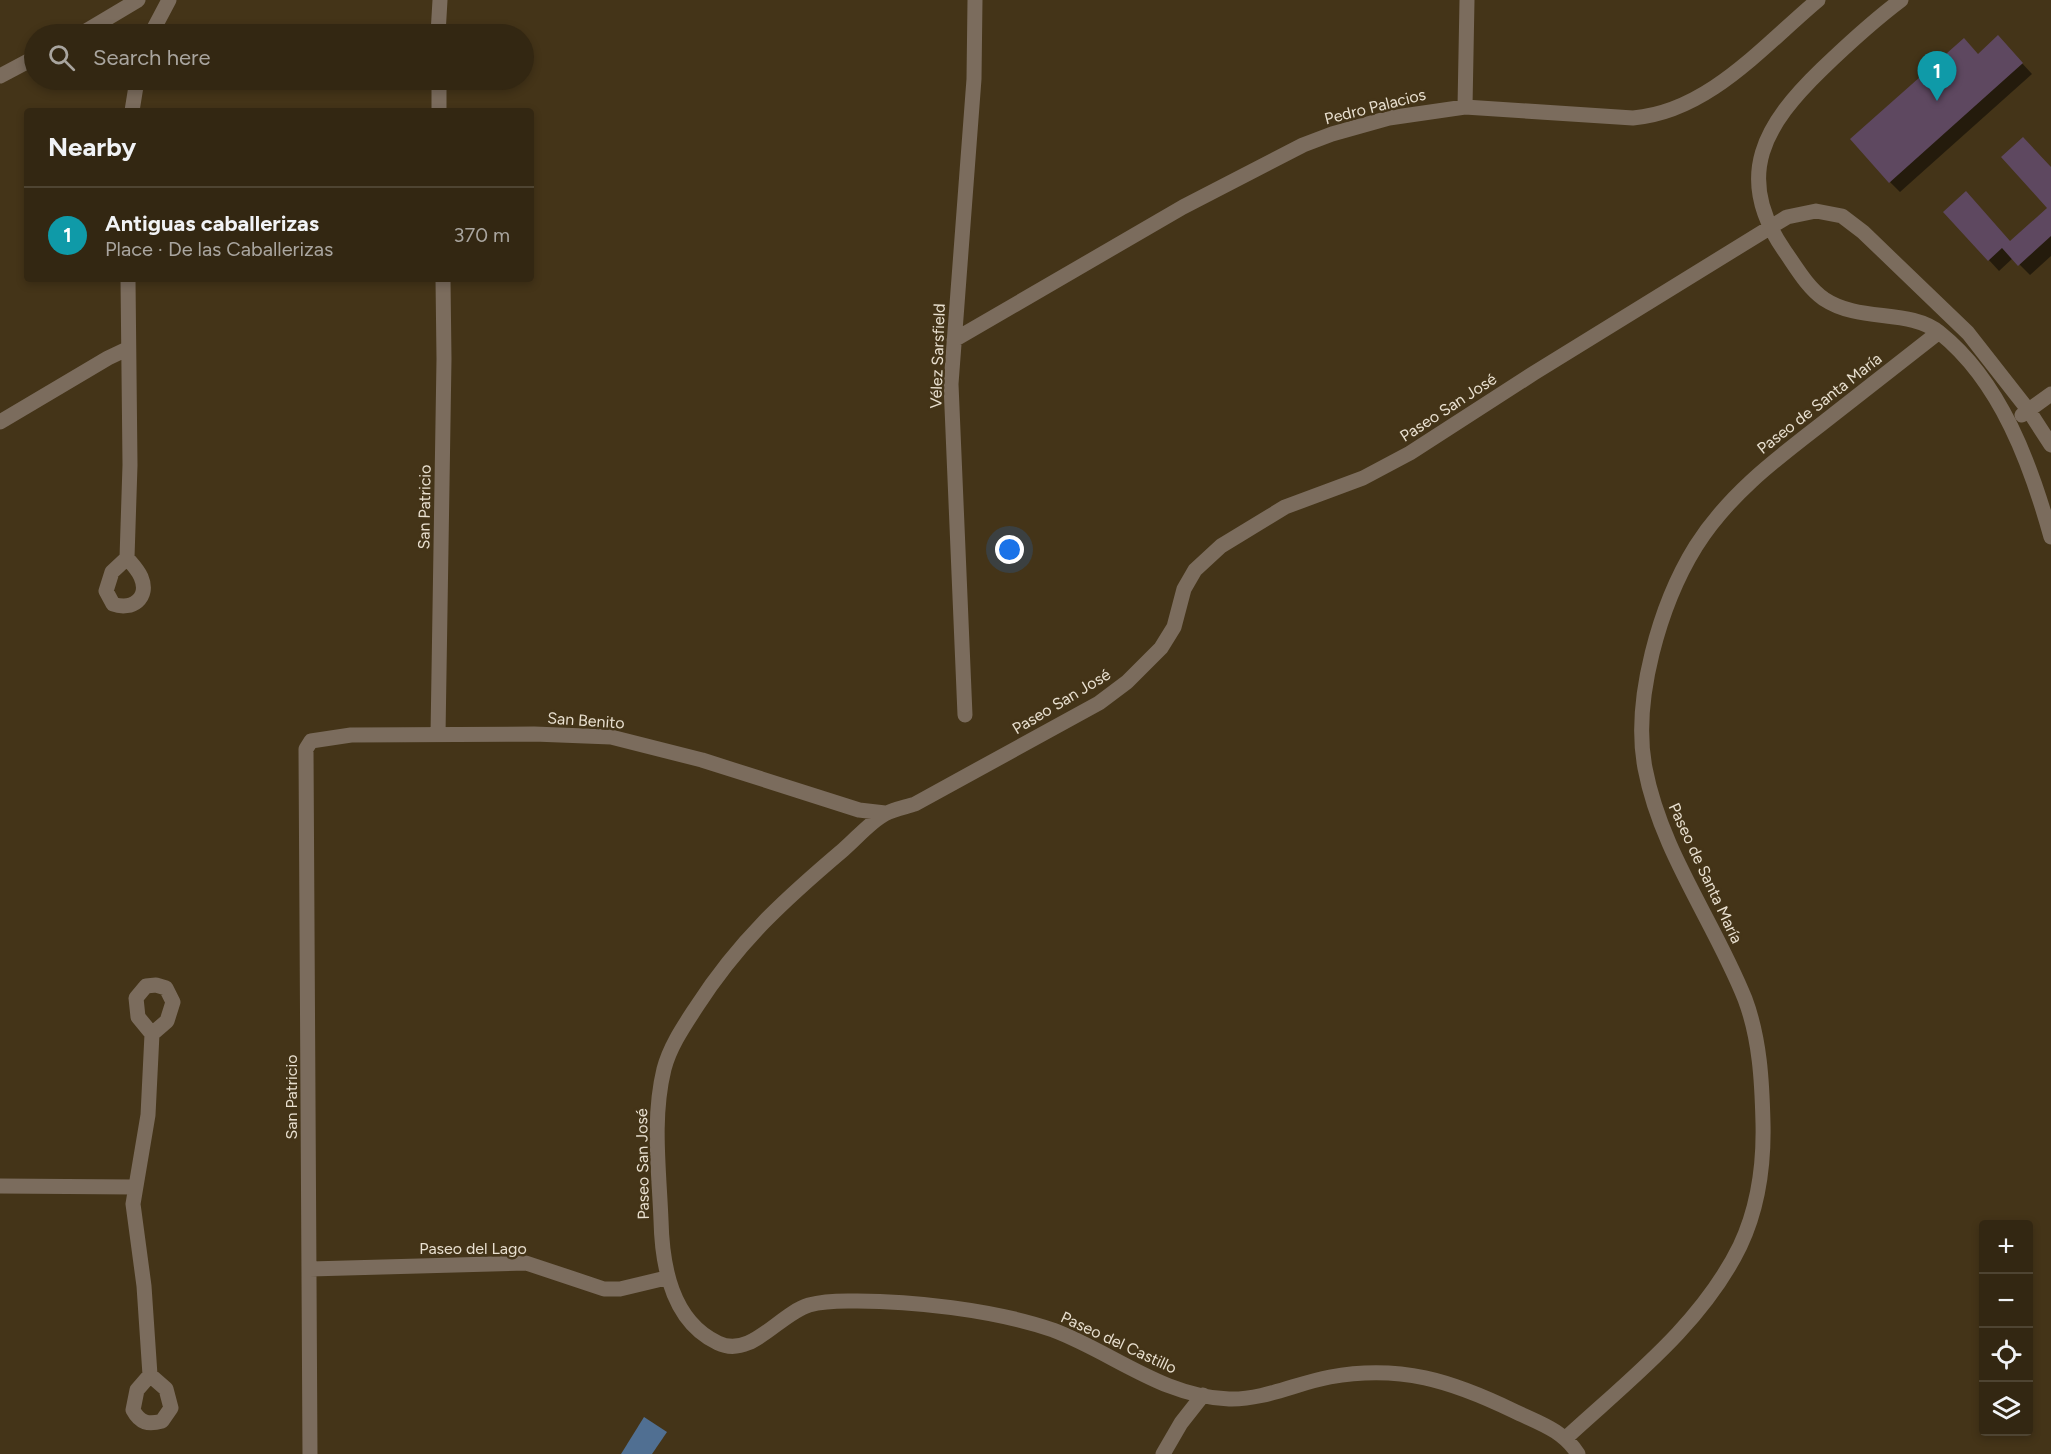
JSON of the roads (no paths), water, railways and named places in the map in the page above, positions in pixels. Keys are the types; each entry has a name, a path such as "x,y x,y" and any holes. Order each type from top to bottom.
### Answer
{"street":[{"path":"99,24 138,0"},
{"path":"156,24 169,0"},
{"path":"439,24 440,0"},
{"name":"Vélez Sarsfield","path":"965,715 953,463 954,340 974,79 975,0"},
{"path":"1465,107 1467,0"},
{"name":"Pedro Palacios","path":"954,340 1183,207 1303,145 1389,118 1465,107 1633,118 1654,117 1688,104 1712,90 1818,0"},
{"path":"1901,0 1864,28 1791,99 1773,126 1762,151 1758,181 1763,213 1770,229 1807,282 1823,298 1844,310 1913,320 1939,332 1974,367 2009,421 2041,500 2051,537"},
{"path":"0,76 24,63"},
{"path":"132,108 135,90"},
{"path":"439,90 439,108"},
{"name":"Paseo San José","path":"666,1278 662,1248 657,1126 664,1067 709,987 743,941 792,893 885,813 915,804 1099,703 1127,682 1161,648 1174,627 1184,589 1195,570 1221,546 1285,507 1363,478 1410,453 1534,373 1787,218 1816,211 1842,216 1870,239 1968,333 2029,411 2051,446"},
{"path":"127,558 130,465 128,282"},
{"name":"San Patricio","path":"438,735 444,359 443,282"},
{"name":"Paseo de Santa María","path":"1567,1437 1668,1344 1720,1280 1752,1220 1760,1180 1764,1142 1762,1070 1746,1001 1658,818 1644,766 1642,718 1654,645 1675,587 1696,547 1722,509 1762,470 1939,332"},
{"path":"0,422 127,349"},
{"path":"2009,421 2029,411 2051,394"},
{"name":"San Benito","path":"311,741 351,735 592,735 627,740 860,810 885,813"},
{"name":"San Patricio","path":"310,1454 306,749 311,741"},
{"path":"150,1374 144,1286 133,1216 134,1187 147,1125 152,1035"},
{"path":"0,1186 134,1187"},
{"name":"Paseo del Lago","path":"310,1269 526,1263 604,1289 620,1289 666,1278"},
{"name":"Paseo del Castillo","path":"666,1278 676,1300 696,1328 718,1344 730,1347 743,1345 809,1305 847,1301 964,1310 1051,1330 1166,1385 1203,1395 1231,1399 1258,1396 1332,1377 1372,1372 1410,1374 1453,1383 1567,1437"},
{"path":"1163,1454 1181,1423 1203,1395"},
{"path":"1567,1437 1578,1454"}],"water":[{"path":"644,1417 667,1432 652,1454 621,1454"}],"place":[{"name":"Antiguas caballerizas","path":"1937,101"}]}
